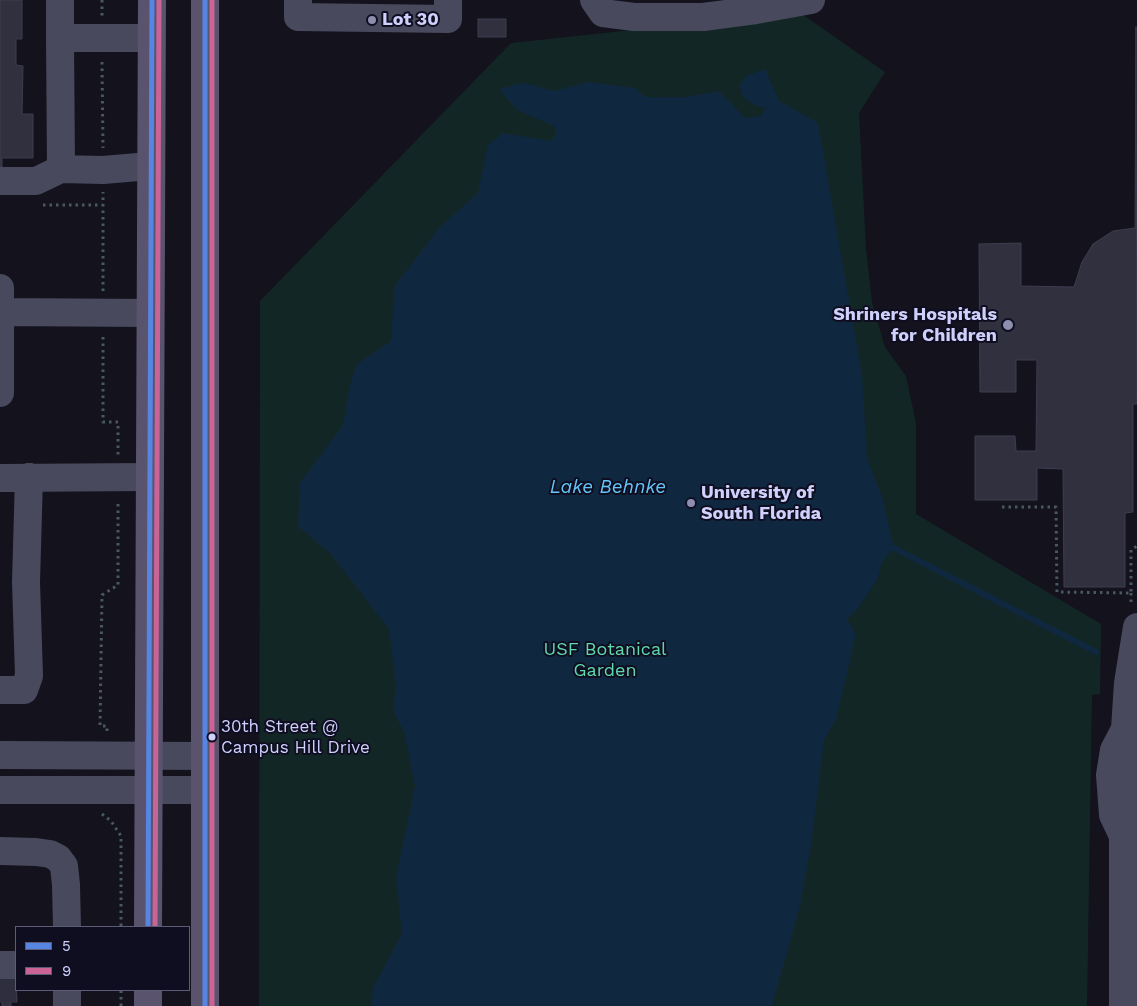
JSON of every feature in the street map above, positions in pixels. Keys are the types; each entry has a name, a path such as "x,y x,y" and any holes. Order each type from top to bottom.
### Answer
{"main road":[{"path":"148,926 152,0"},
{"path":"205,1006 206,0"},
{"path":"148,991 148,1006"}],"street":[{"path":"60,0 61,169"},
{"path":"298,0 298,17 448,19 448,0"},
{"path":"594,0 603,14 634,17 703,17 811,0"},
{"path":"60,38 151,38"},
{"path":"0,181 36,181 61,169 103,170 150,166"},
{"path":"0,288 0,392"},
{"path":"0,312 150,312"},
{"path":"0,690 24,690 30,676 26,582 29,477"},
{"path":"0,478 149,477"},
{"path":"1137,627 1128,683 1125,729 1136,760 1137,784"},
{"path":"1123,836 1113,814 1110,775 1114,750 1125,729"},
{"path":"0,755 205,756"},
{"path":"0,790 205,790"},
{"path":"1123,1006 1123,836 1133,814 1137,790"},
{"path":"0,851 36,852 50,854 58,858 64,866 67,926"},
{"path":"0,965 15,965"},
{"path":"67,991 67,1006"}],"path":[{"path":"102,0 103,170"},
{"path":"36,205 103,205 103,422 118,422 118,585 102,595 100,726 107,726 106,737"},
{"path":"1002,506 1056,506 1057,592 1132,593 1132,550 1137,546"},
{"path":"97,811 110,821 121,836 121,926"},
{"path":"121,991 121,1006"}],"green space":[{"name":"Lake Behnke","path":"799,12 885,72 859,113 866,249 872,303 885,347 906,376 916,423 916,514 1101,624 1100,694 1092,695 1087,1006 259,1006 260,301 511,43"}],"water":[{"name":"Lake Behnke","path":"765,69 779,101 818,123 862,375 867,458 883,500 894,548 882,562 877,580 859,607 847,619 856,634 836,720 824,740 811,845 800,906 772,1006 371,1006 373,988 402,933 396,877 415,786 404,731 396,717 393,705 396,687 389,629 330,553 298,526 300,483 343,425 349,389 356,365 391,341 394,287 440,227 478,193 488,145 503,133 550,141 556,135 554,126 517,110 499,89 523,83 555,91 588,82 635,88 645,97 687,97 719,91 745,118 760,116 766,108 756,106 743,97 739,86 746,76"}],"building":[{"path":"0,0 22,0 22,39 16,39 16,65 23,66 22,114 33,114 33,158 2,158 2,167 0,167"},
{"path":"478,19 506,19 506,37 478,37"},
{"path":"1136,27 1137,404 1133,404 1133,512 1125,513 1125,587 1064,587 1063,469 1037,468 1037,500 975,500 975,436 1015,436 1016,451 1036,451 1037,360 1016,360 1016,392 980,392 979,244 1021,243 1021,286 1074,287 1082,262 1093,244 1113,231 1135,228"},
{"path":"0,980 15,980 17,1002 11,1002 11,1006 2,1006 2,1002 0,1002"}],"waterway":[{"path":"894,548 1096,652"}],"tunnel":[{"path":"0,988 15,988"}],"transit line":[{"name":"5","path":"148,926 152,0"},
{"name":"9","path":"155,926 159,0"},
{"name":"5","path":"205,0 205,1006"},
{"name":"9","path":"212,0 212,1006"}],"place":[{"name":"Lot 30","path":"372,20"},
{"name":"Shriners Hospitals for Children","path":"1008,325"},
{"name":"University of South Florida","path":"691,503"},
{"name":"30th Street @ Campus Hill Drive","path":"212,737"}],"park label":[{"name":"USF Botanical Garden","path":"605,660"}]}
